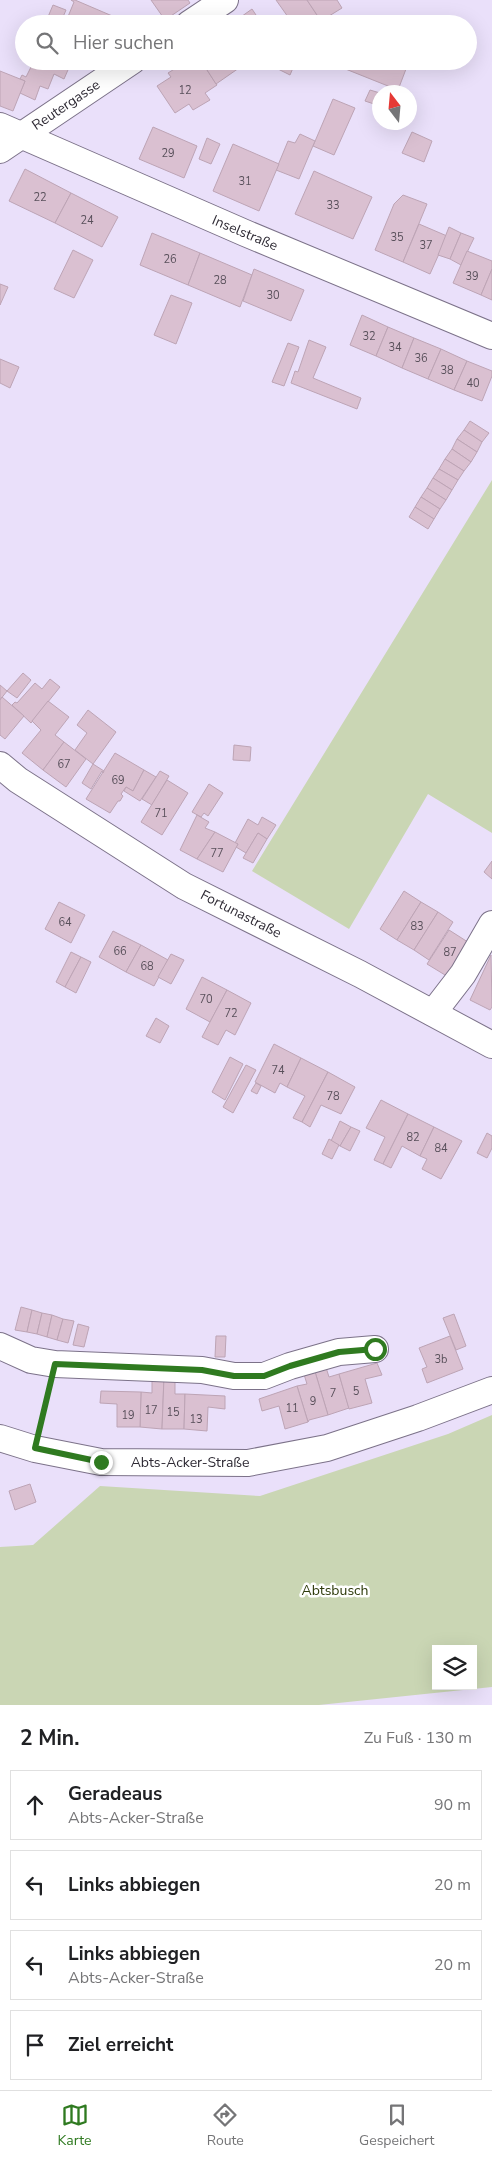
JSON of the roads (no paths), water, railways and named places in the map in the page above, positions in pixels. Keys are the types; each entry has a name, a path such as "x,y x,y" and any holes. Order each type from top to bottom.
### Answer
{"street":[{"path":"202,15 225,0"},
{"name":"Reutergasse","path":"7,137 117,70"},
{"name":"Inselstraße","path":"7,137 245,233 492,336"},
{"name":"Fortunastraße","path":"0,765 18,780 184,886 360,974 492,1045"},
{"path":"433,1013 463,974 492,924"},
{"path":"0,1346 31,1360 55,1364 202,1370 234,1376 264,1376 290,1366 339,1352 375,1349"},
{"name":"Abts-Acker-Straße","path":"0,1438 35,1448 101,1462 248,1463 327,1448 418,1418 492,1390"}],"park label":[{"name":"Abtsbusch","path":"335,1590"}]}
